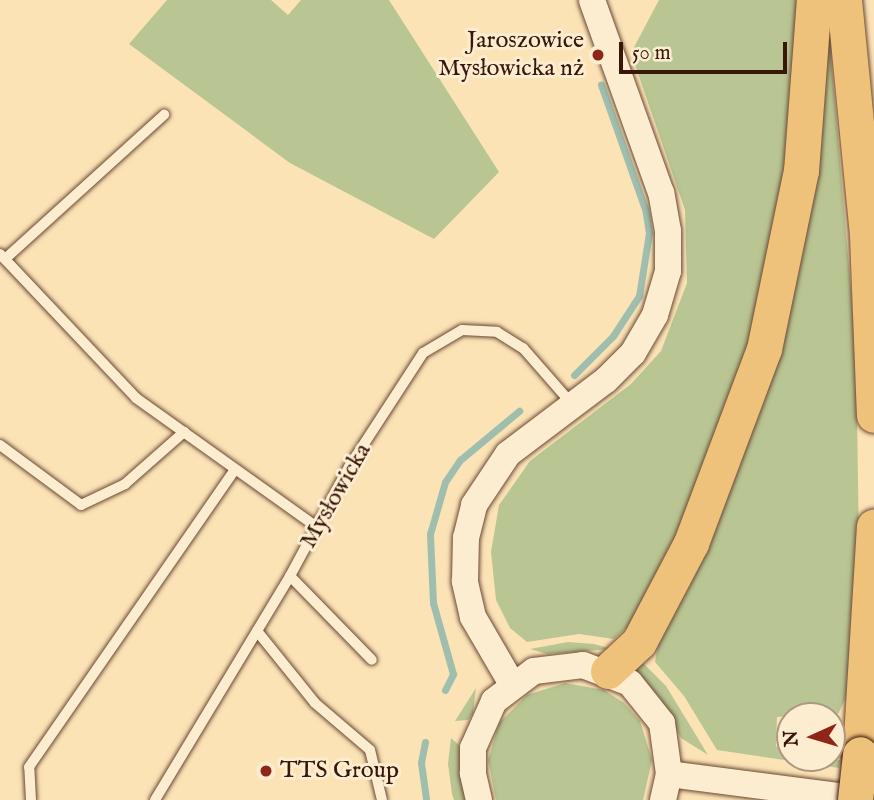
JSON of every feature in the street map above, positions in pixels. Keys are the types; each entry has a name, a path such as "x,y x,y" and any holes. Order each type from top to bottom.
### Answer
{"highway":[{"path":"608,671 639,642 691,543 764,349 801,171 814,0"},
{"path":"844,0 866,222 874,415"},
{"path":"855,800 874,526"}],"street":[{"path":"512,684 472,617 465,581 466,538 474,505 494,470 519,443 606,380 640,344 663,295 669,265 661,193 592,0"},
{"path":"480,800 473,773 473,748 494,701 512,684 558,665 608,671 649,701 662,723 670,774 663,800"},
{"path":"670,774 869,800"}],"lane":[{"path":"164,115 3,257 136,398 317,527"},
{"name":"Mysłowicka","path":"155,800 290,576 349,467 423,353 447,335 479,329 510,339 572,405"},
{"path":"0,445 81,505 125,484 184,432"},
{"path":"32,800 29,767 235,469"},
{"path":"290,576 372,660"},
{"path":"257,631 315,703 370,750 382,800"}],"green space":[{"path":"167,0 271,0 288,15 301,0 389,0 499,172 434,239 290,163 129,44"},
{"path":"659,0 801,0 798,77 776,241 726,425 633,630 626,628 614,639 579,634 527,642 510,628 496,600 491,552 499,505 530,461 631,384 661,351 687,283 685,210 631,53"},
{"path":"828,23 856,348 859,547 847,696 844,702 776,702 776,759 717,750 684,696 655,662 658,644 653,640 707,530"},
{"path":"568,642 594,644 612,649 547,654 530,649"},
{"path":"641,661 666,686 708,755 681,738 660,698 635,674"},
{"path":"565,683 604,690 624,703 640,721 652,760 643,800 496,800 488,760 499,723 527,695"},
{"path":"476,688 473,713 468,720 455,721"},
{"path":"451,738 460,746 465,800 454,800 452,794 448,764"}],"waterway":[{"path":"574,375 613,336 639,296 649,233 645,209 601,85"},
{"path":"445,690 453,674 433,603 430,534 445,482 460,460 519,411"},
{"path":"425,742 421,763 426,800"}],"place":[{"name":"Jaroszowice Mysłowicka nż","path":"598,55"},
{"name":"TTS Group","path":"266,771"}]}
